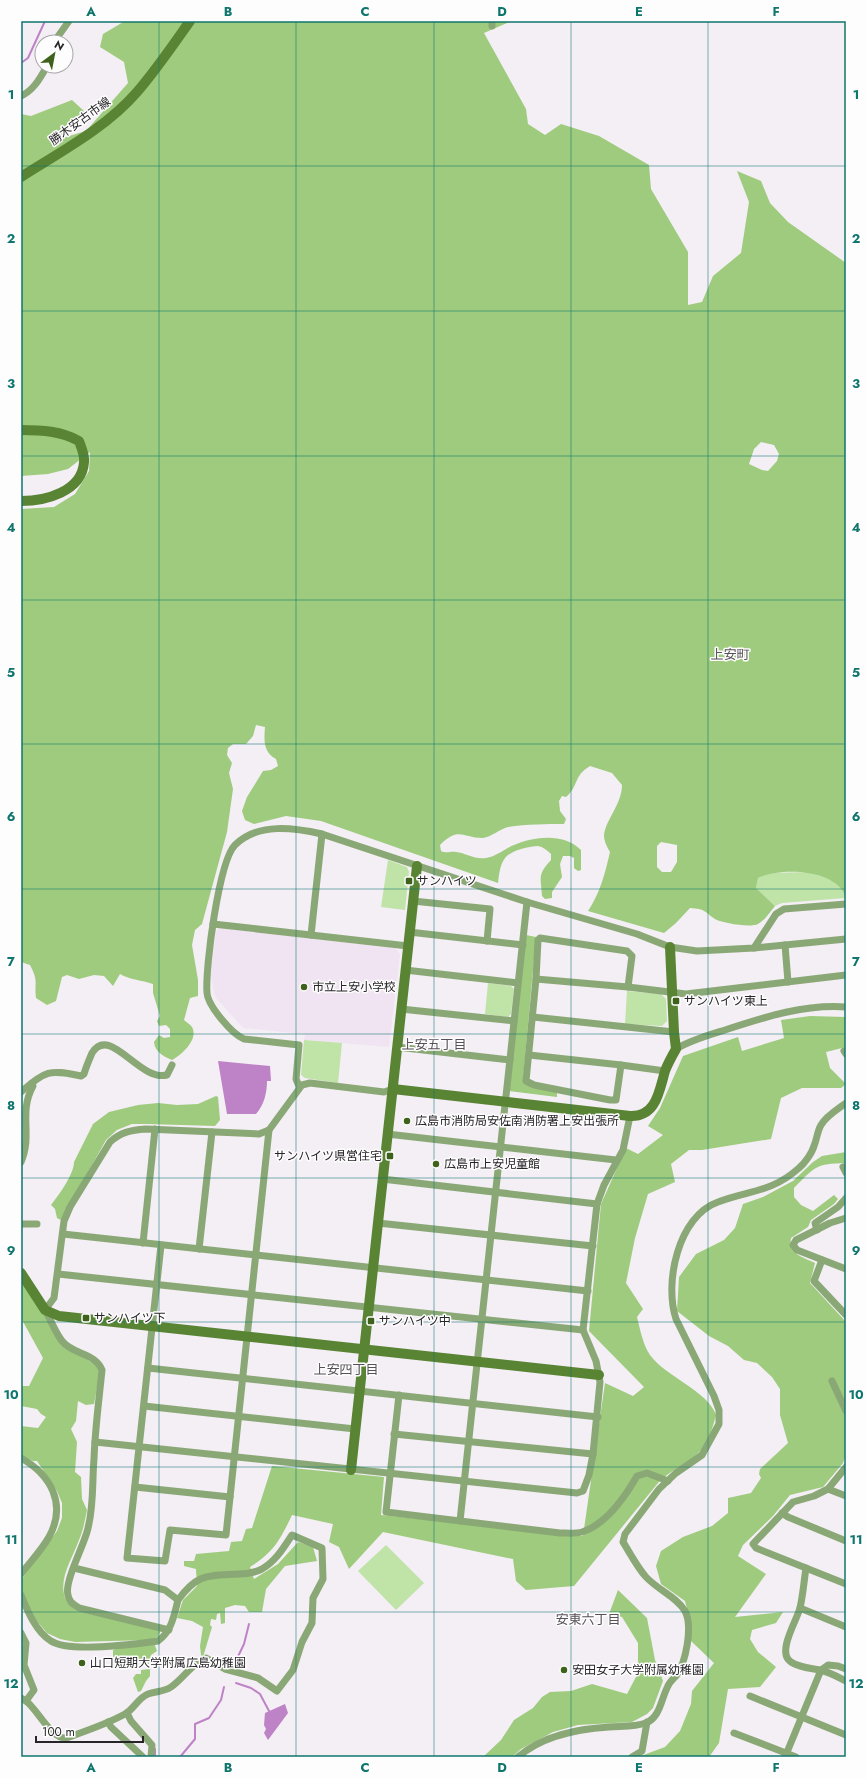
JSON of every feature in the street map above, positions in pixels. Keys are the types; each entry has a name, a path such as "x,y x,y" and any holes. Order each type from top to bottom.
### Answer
{"street":[{"path":"60,34 69,21"},
{"name":"勝木安古市線","path":"21,177 94,130 116,112 136,93 190,21"},
{"path":"21,96 29,92 35,86 42,74"},
{"path":"21,430 43,430 67,434 79,441 84,461 82,472 76,481 65,490 37,501 21,501"},
{"path":"299,1086 296,1079 300,1045 244,1039 236,1036 210,1004 207,994 208,965 215,904 227,861 235,845 246,837 264,830 282,828 299,829 322,834 527,902 637,934 670,947 697,951 754,948 846,939"},
{"path":"311,935 322,834"},
{"path":"350,1470 417,866"},
{"path":"413,901 490,909 487,941"},
{"path":"460,1521 527,902"},
{"path":"754,948 776,914 784,909 846,904"},
{"path":"213,924 408,946"},
{"path":"409,932 522,945"},
{"path":"620,1065 616,1100 534,1085 526,1080 533,1017 538,940 540,938 627,951 632,956 628,987"},
{"path":"785,945 788,982"},
{"path":"162,1245 127,1558 165,1561 170,1530 226,1535 244,1378 269,1130 299,1086 310,1083 384,1092 393,1089 637,1116 648,1111 655,1104 665,1071 676,1049 670,947"},
{"path":"405,970 518,983"},
{"path":"536,979 686,994 846,975"},
{"path":"676,1049 692,1041 769,1016 818,1007 846,1007"},
{"path":"401,1009 514,1021"},
{"path":"533,1017 674,1032"},
{"path":"21,1092 46,1073 61,1072 81,1076 84,1074 93,1052 98,1047 107,1045 119,1050 137,1066 155,1074 162,1076 167,1075 172,1065"},
{"path":"397,1047 510,1060"},
{"path":"529,1055 665,1071"},
{"path":"21,1162 26,1150 26,1102 33,1086 32,1083"},
{"path":"518,1757 548,1740 572,1732 590,1728 634,1726 647,1722 658,1712 667,1687 670,1681 676,1676 685,1657 687,1646 687,1617 685,1611 677,1602 647,1578 623,1542 625,1534 659,1490 668,1481 702,1455 719,1424 720,1417 714,1396 676,1319 672,1307 671,1289 678,1250 684,1237 700,1214 710,1205 765,1190 799,1168 814,1147 821,1125 846,1103"},
{"path":"95,1442 577,1493 583,1491 589,1475 593,1454 598,1417 600,1382 596,1361 584,1330 598,1204 616,1160 623,1150 630,1116"},
{"path":"45,1310 54,1298 64,1222 70,1207 110,1142 118,1135 130,1130 155,1129 259,1134 269,1130"},
{"path":"143,1243 155,1129"},
{"path":"199,1249 212,1132"},
{"path":"388,1134 616,1160"},
{"path":"382,1179 598,1204"},
{"path":"817,1230 815,1223 838,1207 846,1198"},
{"path":"845,1220 830,1223 796,1240 793,1245 797,1250 846,1269"},
{"path":"378,1222 593,1246"},
{"path":"21,1224 37,1224"},
{"path":"63,1234 588,1291"},
{"path":"822,1260 814,1281 846,1315"},
{"path":"21,1273 45,1310 62,1341 100,1364 102,1370 92,1483 94,1497 88,1529 67,1593 70,1602 79,1608 169,1630"},
{"path":"58,1274 584,1330"},
{"path":"45,1310 59,1316 599,1375"},
{"path":"148,1368 598,1417"},
{"path":"832,1381 846,1411"},
{"path":"399,1395 386,1512 560,1533 582,1532 608,1516 627,1494 637,1476 647,1473 668,1481"},
{"path":"144,1406 355,1429"},
{"path":"394,1434 593,1454"},
{"path":"21,1458 39,1470 49,1484 56,1501 57,1518 49,1537 21,1574"},
{"path":"846,1467 828,1489 814,1496 793,1502 753,1544 756,1548 846,1584"},
{"path":"135,1487 230,1497"},
{"path":"828,1489 846,1496"},
{"path":"782,1513 788,1517 846,1541"},
{"path":"21,1595 33,1621 43,1635 51,1642 62,1646 108,1646 158,1641 165,1636 169,1630 178,1600 188,1587 205,1576 252,1573 263,1568 279,1555 292,1534 322,1548 323,1580 314,1598 312,1623 302,1642 293,1670 277,1691 258,1678 225,1669 206,1658 197,1661 164,1692 148,1694 127,1713 66,1738 61,1738 54,1735 36,1710 24,1699 34,1690 24,1665 26,1643 21,1633"},
{"path":"74,1568 165,1590 178,1600"},
{"path":"806,1568 800,1608 786,1643 786,1656 789,1661 807,1669 821,1670 846,1680"},
{"path":"800,1608 846,1627"},
{"path":"786,1755 821,1670 828,1665 846,1669"},
{"path":"750,1696 846,1735"},
{"path":"127,1713 131,1721 152,1745 151,1757"},
{"path":"108,1722 111,1727 143,1757"},
{"path":"632,1757 642,1751 647,1722"},
{"path":"734,1733 786,1755 796,1757"}],"shaded area":[{"name":"市立上安小学校","path":"219,928 395,948 400,954 389,1047 304,1040 305,1034 243,1028 215,997 211,977 216,932"},
{"path":"218,1061 270,1066 271,1081 267,1081 264,1099 256,1114 227,1114"},
{"path":"285,1704 288,1713 268,1740 264,1733 266,1729 264,1725 265,1713"}],"green space":[{"path":"125,21 512,21 484,33 526,109 528,124 545,135 561,124 599,136 649,165 651,189 688,252 688,305 702,302 713,276 741,253 749,202 737,171 761,181 770,203 788,222 846,263 846,898 841,888 832,881 820,876 807,873 780,872 758,878 756,888 775,906 763,920 754,925 724,922 715,919 702,910 690,908 664,933 588,911 602,883 610,852 604,835 605,829 617,805 622,785 612,773 590,766 578,777 570,793 566,797 562,796 559,801 560,811 566,819 564,824 508,827 483,838 456,834 446,839 440,845 441,851 443,852 456,852 482,858 493,856 522,842 540,838 566,841 581,850 581,870 578,871 574,868 574,858 570,856 563,856 560,864 562,877 552,892 552,898 545,899 542,896 541,880 544,869 551,860 551,854 542,847 538,846 520,849 507,855 503,861 499,873 498,883 321,821 286,816 254,824 245,820 242,811 247,797 263,771 271,770 278,766 276,759 269,753 265,745 265,727 256,725 253,736 246,744 233,744 228,748 227,755 232,763 229,773 233,789 227,832 202,924 195,930 192,945 198,980 198,996 190,998 184,1020 192,1027 194,1032 191,1042 184,1051 172,1060 163,1055 156,1048 154,1042 159,1035 164,1038 170,1037 170,1029 166,1025 159,1026 157,1021 160,1016 153,993 153,984 128,978 120,974 113,986 104,976 94,975 79,979 67,975 62,977 56,1001 47,1005 36,998 35,978 33,971 30,965 21,962 21,509 54,507 75,494 89,471 90,452 68,469 48,474 21,476 21,114 31,116 72,100 84,111 59,139 86,131 128,83 124,62 100,47 103,34","holes":["761,442 774,445 779,454 777,461 768,471 749,464 754,449","661,842 677,845 677,862 671,872 662,872 657,867 657,846"]},
{"path":"388,860 407,867 409,872 405,910 381,907"},
{"path":"809,872 836,883 844,892 846,898 782,903 775,906 756,888 758,878 768,873"},
{"path":"526,935 536,937 523,1080 532,1088 557,1091 557,1097 509,1091"},
{"path":"488,983 511,986 514,989 511,1014 508,1017 485,1014"},
{"path":"627,991 661,994 666,999 667,1021 662,1026 625,1024"},
{"path":"810,1016 846,1017 846,1047 826,1052 830,1068 846,1084 841,1088 802,1088 781,1098 771,1139 702,1150 689,1150 671,1164 675,1182 648,1194 635,1238 626,1283 643,1309 637,1317 645,1347 657,1363 705,1399 712,1406 716,1415 712,1429 701,1450 658,1483 574,1586 526,1590 516,1581 513,1559 383,1532 349,1569 339,1547 329,1542 333,1524 292,1515 276,1545 271,1551 250,1567 254,1579 278,1564 298,1542 313,1547 317,1561 285,1566 266,1589 262,1612 249,1612 245,1606 235,1605 225,1608 225,1623 221,1624 220,1613 217,1614 216,1620 211,1619 210,1625 212,1627 203,1657 201,1655 200,1646 203,1627 192,1621 177,1618 183,1600 197,1586 196,1569 184,1566 184,1561 194,1561 196,1554 229,1551 231,1542 242,1541 246,1529 252,1528 272,1466 384,1477 381,1515 583,1536 605,1383 633,1396 644,1387 589,1331 601,1204 626,1148 638,1154 663,1135 648,1126 660,1108 683,1056 738,1037 742,1051 784,1038 781,1020"},
{"path":"304,1040 342,1043 338,1083 305,1078 301,1075"},
{"path":"216,1096 218,1097 220,1120 215,1126 132,1124 117,1130 106,1140 61,1220 57,1218 55,1209 51,1205 69,1178 74,1162 93,1124 109,1112 138,1105 158,1103 177,1105 198,1104"},
{"path":"846,1152 846,1163 828,1164 817,1168 807,1175 794,1188 794,1197 801,1205 813,1211 834,1195 838,1199 834,1204 811,1220 808,1227 791,1238 791,1243 792,1248 797,1254 815,1263 810,1283 846,1322 846,1454 843,1463 823,1487 790,1495 773,1516 743,1545 738,1556 766,1574 735,1617 783,1612 776,1623 752,1630 750,1639 758,1652 776,1667 760,1687 728,1689 719,1743 709,1757 638,1757 665,1747 680,1731 691,1704 692,1691 714,1663 691,1641 690,1621 685,1601 661,1584 656,1566 661,1551 683,1537 712,1526 728,1513 728,1498 751,1493 761,1478 759,1474 760,1469 788,1443 780,1415 780,1389 772,1377 757,1363 744,1360 728,1346 709,1336 677,1311 679,1277 696,1254 724,1240 735,1228 743,1204 763,1197 793,1181 813,1162 822,1156"},
{"path":"21,1275 49,1320 77,1354 97,1365 100,1372 94,1404 86,1405 78,1401 76,1421 71,1429 77,1442 75,1472 81,1477 82,1499 87,1510 82,1533 65,1573 63,1587 65,1597 69,1604 77,1611 161,1630 158,1637 148,1640 75,1642 60,1639 47,1633 36,1620 21,1592 21,1580 57,1531 62,1518 62,1503 57,1491 37,1461 33,1461 21,1455 21,1426 38,1428 46,1417 37,1409 21,1406 21,1386 29,1386 43,1358 21,1318"},
{"path":"386,1545 424,1583 396,1610 358,1571"},
{"path":"618,1590 647,1618 655,1660 663,1681 653,1708 647,1714 632,1722 578,1725 553,1732 521,1749 512,1757 483,1757 501,1740 514,1720 533,1708 542,1697 550,1692 571,1691 592,1684 627,1694 638,1673 638,1643 622,1617 609,1614"},
{"path":"154,1643 157,1651 151,1655 149,1664 113,1657 113,1650 118,1648"},
{"path":"150,1669 150,1676 141,1691 138,1692 133,1678 136,1674 141,1674 141,1670"}],"waterway":[{"path":"21,63 28,58 45,21"},
{"path":"232,1669 244,1644 249,1624"},
{"path":"236,1683 251,1688 260,1694 269,1711"},
{"path":"180,1757 195,1739 195,1724 209,1718 221,1700 224,1687"},
{"path":"155,1749 155,1757"}],"place":[{"name":"サンハイツ","path":"409,881"},
{"name":"市立上安小学校","path":"304,987"},
{"name":"サンハイツ東上","path":"676,1001"},
{"name":"広島市消防局安佐南消防署上安出張所","path":"407,1121"},
{"name":"サンハイツ県営住宅","path":"390,1156"},
{"name":"広島市上安児童館","path":"436,1164"},
{"name":"サンハイツ下","path":"86,1318"},
{"name":"サンハイツ中","path":"371,1321"},
{"name":"山口短期大学附属広島幼稚園","path":"82,1663"},
{"name":"安田女子大学附属幼稚園","path":"564,1670"}],"district":[{"name":"上安町","path":"730,654"},
{"name":"上安五丁目","path":"434,1044"},
{"name":"上安四丁目","path":"346,1369"},
{"name":"安東六丁目","path":"588,1619"}]}
